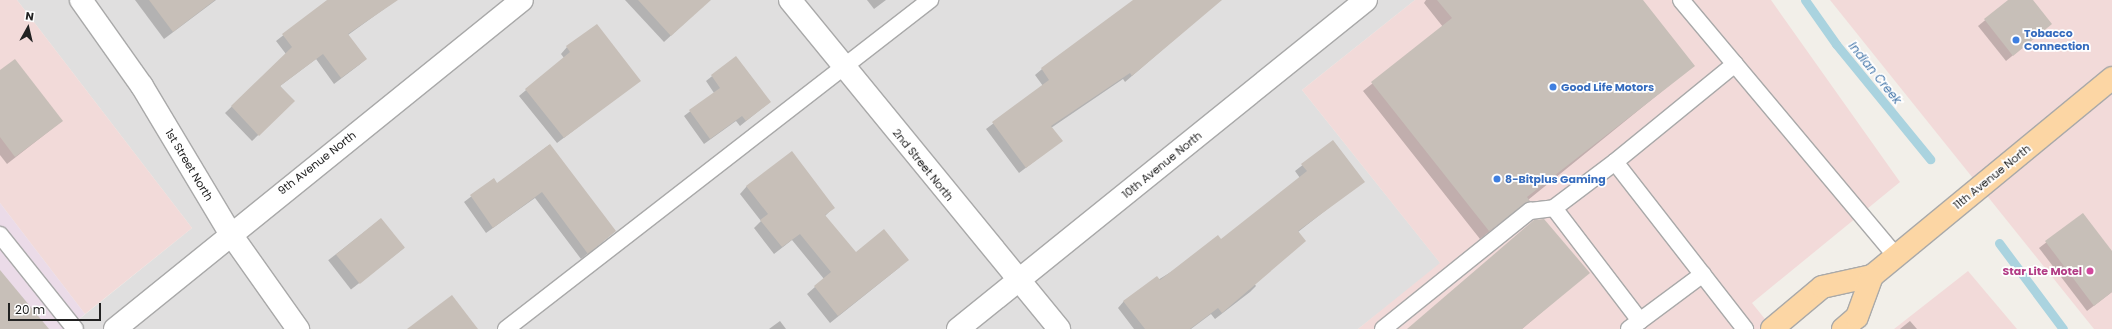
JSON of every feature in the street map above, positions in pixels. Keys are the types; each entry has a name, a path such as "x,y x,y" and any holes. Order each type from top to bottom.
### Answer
{"main road":[{"name":"11th Avenue North","path":"1772,329 1822,287 1872,276 2112,78"},
{"path":"1843,329 1857,317 1872,276"}],"street":[{"name":"1st Street North","path":"81,0 142,86 230,233 298,329"},
{"name":"9th Avenue North","path":"114,329 230,233 522,0"},
{"name":"2nd Street North","path":"790,0 1059,329"},
{"name":"10th Avenue North","path":"958,329 1366,0"}],"lane":[{"path":"506,329 930,0"},
{"path":"1681,0 1896,256"},
{"path":"1383,329 1530,211 1554,208 1614,162 1734,64"},
{"path":"1614,162 1746,329"},
{"path":"1554,208 1635,325 1704,274"},
{"path":"0,234 75,329"}],"shaded area":[{"path":"0,0 17,0 192,228 85,314 0,203"},
{"path":"17,0 1415,0 1302,90 1441,264 1358,329 67,329 192,228"},
{"path":"1415,0 1771,0 1900,182 1752,303 1773,329 1358,329 1440,263 1302,90"},
{"path":"1830,0 2112,0 2112,329 2094,329"},
{"path":"0,203 85,314 67,329 0,329"},
{"path":"1968,271 2017,329 1894,329"}],"building":[{"path":"149,0 215,0 173,32"},
{"path":"327,0 398,0 348,34 367,59 341,78 323,54 280,86 295,101 259,136 231,106 292,47 282,34"},
{"path":"638,0 711,0 671,36"},
{"path":"1133,0 1222,0 1132,76 1130,73 1051,126 1063,141 1026,168 992,122 1049,80 1041,68"},
{"path":"1437,0 1643,0 1695,66 1527,197 1530,201 1489,231 1371,82 1452,18"},
{"name":"Tobacco Connection","path":"2008,0 2033,0 2052,24 2013,56 1984,19"},
{"path":"597,24 641,81 564,138 525,89 570,52 566,46"},
{"path":"736,56 771,102 746,121 742,116 710,139 689,110 720,88 711,75"},
{"path":"15,59 63,121 15,157 0,137 0,70"},
{"path":"1333,140 1365,182 1298,231 1306,241 1222,313 1218,308 1190,329 1145,329 1123,301 1157,276 1160,280 1218,235 1221,239 1307,171 1301,164"},
{"path":"550,144 616,231 588,254 542,192 493,228 470,195 494,178 497,183"},
{"path":"792,151 835,208 825,215 856,252 884,229 909,260 838,316 814,286 831,272 800,234 782,247 760,220 768,214 746,186"},
{"name":"Star Lite Motel","path":"2083,213 2112,251 2112,292 2094,306 2045,241"},
{"path":"381,218 405,248 360,284 336,255"},
{"path":"1544,219 1590,273 1522,329 1407,329 1534,220"},
{"path":"0,270 49,329 0,329"},
{"path":"452,295 478,329 407,329"}],"waterway":[{"name":"Indian Creek","path":"1805,0 1836,44 1930,159"},
{"name":"Indian Creek","path":"1999,243 2063,329"}],"place":[{"name":"Tobacco Connection","path":"2016,40"},
{"name":"Good Life Motors","path":"1553,87"},
{"name":"8-Bitplus Gaming","path":"1497,179"},
{"name":"Star Lite Motel","path":"2090,271"}]}
